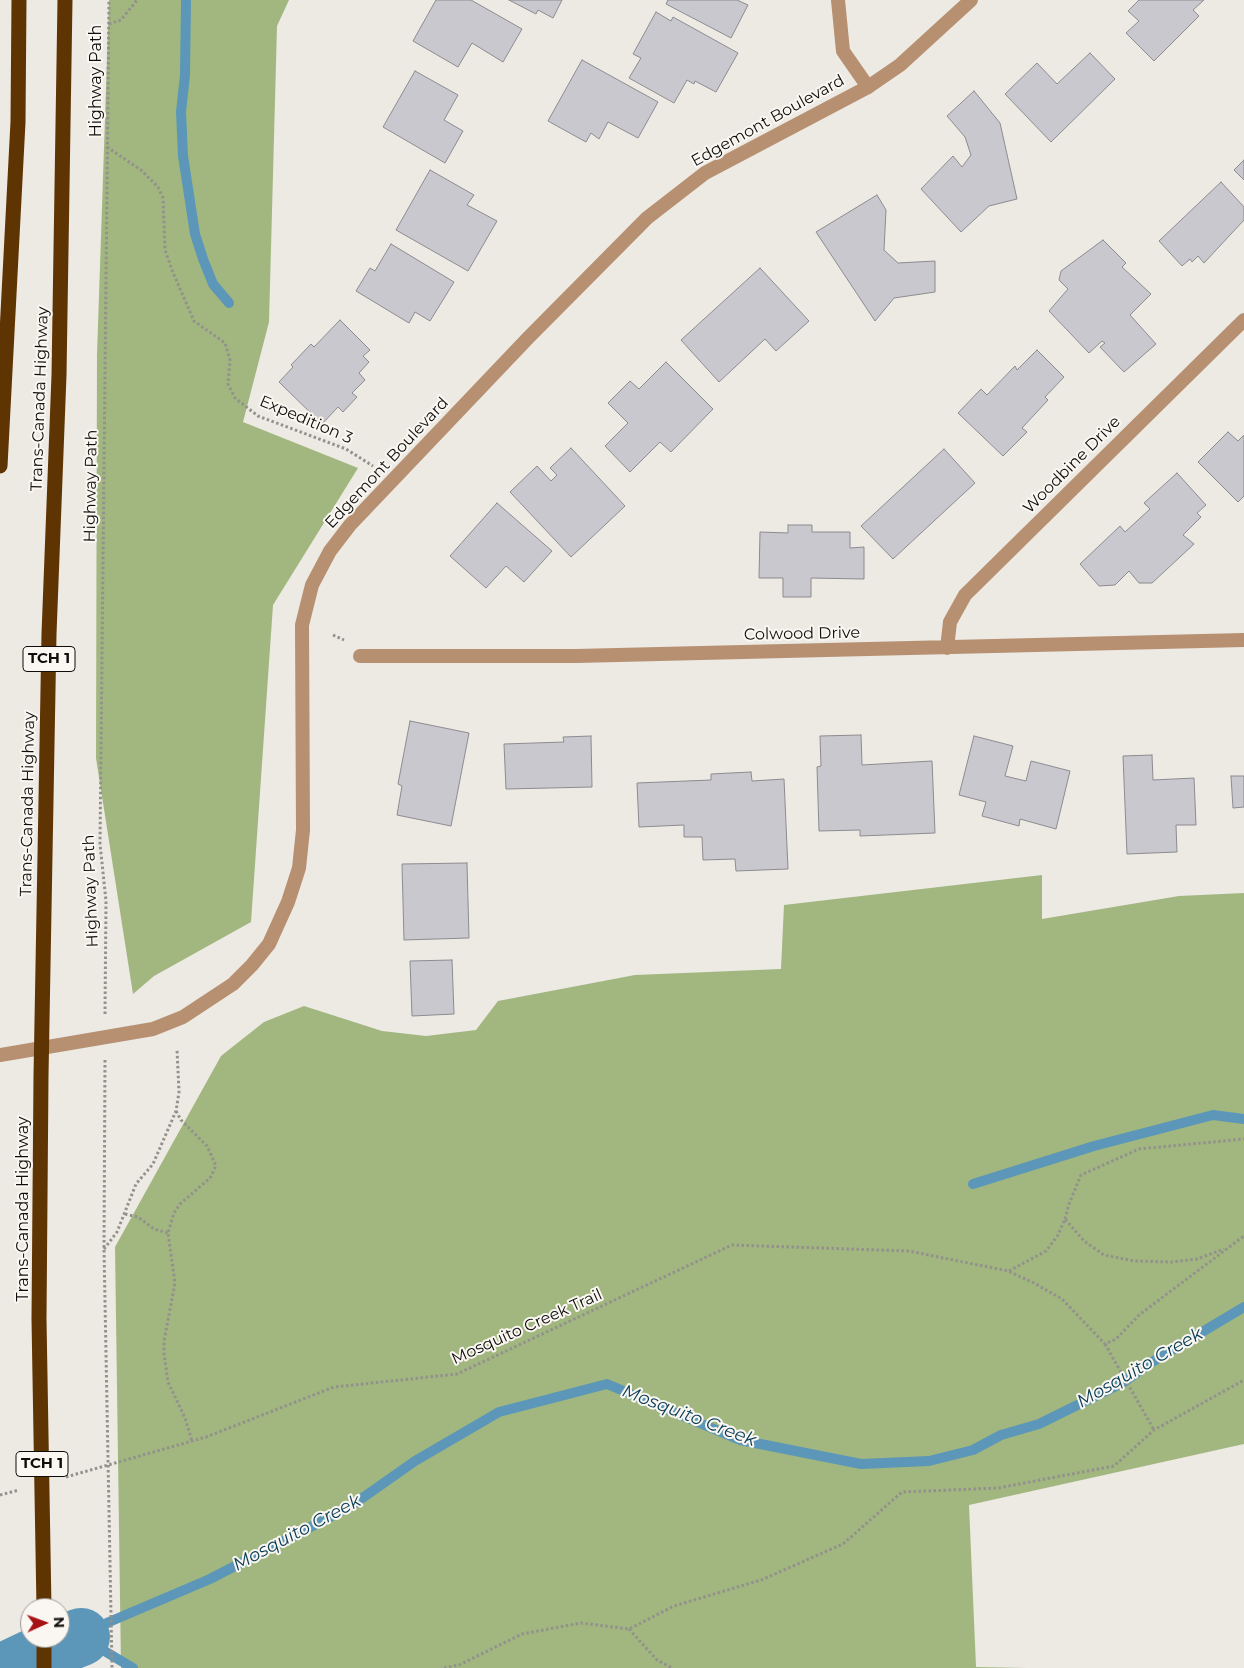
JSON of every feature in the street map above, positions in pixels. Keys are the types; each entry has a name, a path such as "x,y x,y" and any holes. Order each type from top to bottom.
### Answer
{"highway":[{"path":"0,466 17,132 20,0"},
{"name":"Trans-Canada Highway","path":"44,1598 40,1319 44,849 49,634 59,375 65,0"},
{"path":"44,1648 44,1668"}],"street":[{"path":"838,0 843,51 868,87"},
{"name":"Edgemont Boulevard","path":"0,1055 121,1036 153,1029 183,1017 233,984 269,944 288,902 298,868 303,830 302,625 312,585 330,551 350,525 528,338 647,218 705,173 868,87 900,65 971,0"},
{"name":"Woodbine Drive","path":"947,648 950,622 965,595 1244,320"},
{"name":"Colwood Drive","path":"360,656 576,656 1244,640"}],"path":[{"name":"Highway Path","path":"105,1021 106,901 100,844 109,0"},
{"path":"108,24 121,20 137,0"},
{"name":"Expedition 3","path":"108,147 140,170 158,187 163,198 165,250 172,270 194,322 225,343 230,360 228,384 235,398 258,416 346,449 394,479"},
{"path":"104,1249 118,1232 129,1197 136,1184 153,1164 176,1111 179,1092 177,1049"},
{"path":"105,1051 104,1249 112,1668"},
{"path":"176,1111 181,1120 207,1146 216,1166 210,1178 180,1204 169,1225 168,1233 175,1283 167,1323 164,1354 168,1382 185,1418 192,1442"},
{"path":"1008,1271 1046,1251 1058,1235 1081,1175 1139,1149 1244,1139"},
{"path":"125,1214 138,1217 154,1229 168,1233"},
{"path":"1065,1219 1084,1241 1104,1255 1134,1261 1172,1262 1197,1260 1227,1247"},
{"path":"1105,1344 1116,1339 1139,1316 1227,1247 1244,1236"},
{"name":"Mosquito Creek Trail","path":"65,1478 192,1442 334,1387 457,1374 732,1245 909,1251 1008,1271 1062,1299 1105,1344 1154,1430"},
{"path":"444,1668 460,1665 522,1634 582,1623 629,1629 674,1606 761,1580 843,1544 902,1492 998,1488 1114,1466 1154,1430 1244,1380"},
{"path":"0,1495 28,1488"},
{"path":"629,1629 657,1660 672,1668"}],"green space":[{"path":"109,0 289,0 277,26 269,322 243,422 358,468 273,605 251,922 154,976 133,994 96,758 97,355"},
{"path":"1042,875 1042,919 1179,896 1244,893 1244,1444 969,1505 976,1667 1027,1668 121,1668 115,1247 221,1056 264,1022 304,1006 382,1031 426,1036 476,1030 498,1001 635,975 781,969 784,905"}],"building":[{"path":"436,0 471,0 522,29 503,62 472,43 458,67 413,41"},
{"path":"509,0 562,0 553,18 538,10 536,14"},
{"path":"668,0 737,0 748,5 731,38 666,4"},
{"path":"1139,0 1204,0 1193,10 1199,16 1154,61 1126,33 1139,21 1128,11"},
{"path":"656,12 671,21 673,17 738,53 716,92 695,81 694,84 687,80 674,103 629,78 641,58 633,54"},
{"path":"1090,53 1115,79 1051,142 1005,94 1037,63 1057,84"},
{"path":"582,60 658,102 638,138 608,122 599,139 591,133 586,142 548,121"},
{"path":"415,71 458,95 444,120 463,131 445,163 383,127"},
{"path":"974,91 1000,123 1017,199 989,206 961,232 921,189 953,156 962,167 971,155 965,137 947,116"},
{"path":"1244,160 1244,180 1234,170"},
{"path":"430,170 474,195 467,205 497,221 468,271 396,230"},
{"path":"1221,182 1244,207 1244,220 1204,263 1198,256 1192,262 1190,259 1182,266 1159,241"},
{"path":"877,195 886,210 884,250 898,263 935,261 935,292 894,298 875,321 816,232"},
{"path":"1103,240 1126,263 1122,267 1151,294 1130,315 1156,344 1124,372 1100,347 1105,343 1102,341 1089,353 1049,311 1068,289 1059,280 1061,271"},
{"path":"391,244 454,282 430,321 415,312 409,323 356,291 370,268 375,271"},
{"path":"760,268 809,321 776,351 765,339 719,382 681,340"},
{"path":"340,320 370,350 363,356 369,362 359,373 365,380 352,393 357,397 343,412 338,407 322,424 279,382 293,367 291,365 311,344 314,347"},
{"path":"1037,350 1064,377 1045,397 1048,400 1022,428 1027,432 1003,456 958,413 981,389 987,395 1015,366 1017,370"},
{"path":"666,362 713,409 671,452 660,442 630,472 605,446 628,423 608,403 630,381 639,389"},
{"path":"1228,432 1238,441 1244,435 1244,496 1238,502 1198,462"},
{"path":"571,448 625,506 571,557 510,492 537,466 551,481 557,475 550,468"},
{"path":"944,449 975,483 893,559 861,526"},
{"path":"1177,473 1206,505 1197,513 1201,517 1183,535 1194,544 1152,583 1139,583 1129,571 1115,585 1099,586 1080,564 1120,526 1125,532 1150,509 1144,503"},
{"path":"497,503 552,551 524,582 506,566 486,588 450,556"},
{"path":"788,525 812,525 812,532 850,532 850,548 864,547 864,579 811,578 811,597 783,597 783,578 759,578 760,532 788,533"},
{"path":"410,721 469,733 451,826 397,815 402,786 398,784"},
{"path":"861,735 862,765 932,761 935,833 860,836 860,830 819,831 817,767 821,766 820,736"},
{"path":"591,736 592,787 506,789 504,744 564,742 563,737"},
{"path":"974,736 1013,746 1005,776 1026,781 1031,761 1070,771 1056,829 1020,819 1019,826 982,816 986,802 959,795"},
{"path":"1152,755 1153,780 1194,778 1196,825 1176,825 1177,852 1127,854 1123,756"},
{"path":"751,772 752,781 784,779 788,869 736,871 735,859 703,860 702,837 684,837 684,825 639,827 637,783 711,780 711,774"},
{"path":"1231,776 1244,776 1244,807 1233,808"},
{"path":"467,863 469,938 404,940 402,864"},
{"path":"452,960 454,1014 412,1016 410,961"}],"waterway":[{"path":"186,0 185,75 181,112 183,156 195,234 213,284 229,303"},
{"path":"973,1184 1094,1146 1213,1115 1244,1119"},
{"name":"Mosquito Creek","path":"81,1637 109,1622 210,1579 351,1506 415,1461 499,1412 607,1384 740,1440 861,1464 929,1461 973,1450 1001,1435 1039,1424 1124,1382 1152,1362 1244,1307"},
{"path":"81,1637 133,1668"},
{"name":"Mosquito Creek","path":"12,1668 33,1658 52,1653 66,1643 81,1637"}]}
